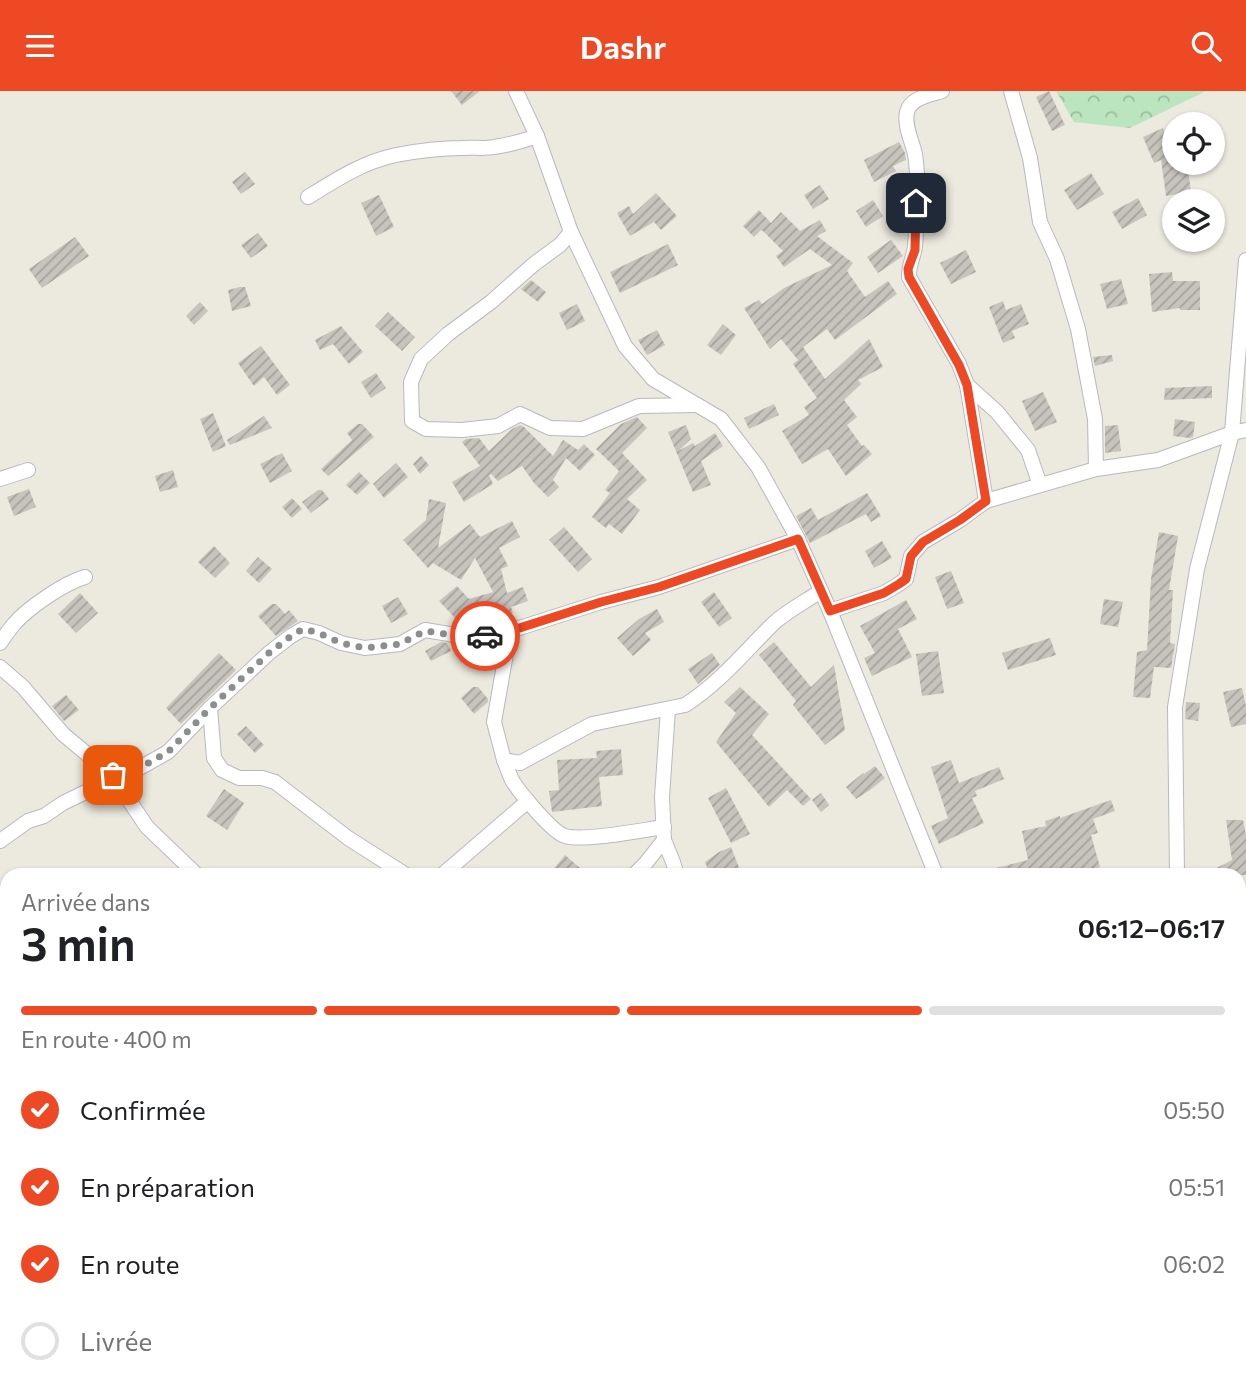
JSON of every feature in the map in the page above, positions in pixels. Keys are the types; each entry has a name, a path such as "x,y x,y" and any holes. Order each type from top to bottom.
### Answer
{"street":[{"path":"516,91 537,136 571,232 625,347 653,379 721,419 758,467 798,539 830,611 930,868"},
{"path":"942,91 912,103 907,112 907,125 915,156 916,180 915,250 908,269 909,277 959,365 967,385 986,501"},
{"path":"1010,91 1030,158 1040,222 1057,259 1078,329 1095,419 1096,469"},
{"path":"308,197 347,172 372,161 429,151 491,148 537,136"},
{"path":"571,232 559,245 421,359 411,382 412,421 426,429 461,430 498,426 520,415 550,428 583,429 639,406 698,405"},
{"path":"1177,868 1175,707 1197,569 1239,432 1246,260"},
{"path":"967,385 997,412 1028,450 1040,485"},
{"path":"830,611 884,593 899,584 906,579 911,556 923,542 986,501 1096,469 1158,460 1239,432"},
{"path":"0,479 28,470"},
{"path":"0,841 28,821 44,816 113,775 136,770 168,752 269,653 303,629 341,643 365,648 400,644 425,631 473,638 510,631 659,587 798,539"},
{"path":"0,643 15,622 39,603 73,580 85,577"},
{"path":"504,760 520,762 592,724 685,705 739,660 778,620 821,591"},
{"path":"510,631 494,722 513,782 557,832 564,836 579,838 664,834"},
{"path":"0,667 23,687 63,734 113,775 146,827 190,868"},
{"path":"210,708 214,758 222,770 239,778 262,778 275,782 348,838 395,868"},
{"path":"668,709 662,797 664,834 675,868"},
{"path":"450,868 528,801"},
{"path":"641,868 664,834"}],"green space":[{"path":"1056,91 1206,91 1130,128 1074,122"}],"building":[{"path":"451,91 480,91 462,105"},
{"path":"1049,91 1065,125 1052,131 1036,97"},
{"path":"1162,128 1162,167 1161,160 1154,163 1143,137"},
{"path":"899,142 906,160 893,166 896,171 874,182 864,160"},
{"path":"245,172 255,184 241,194 232,182"},
{"path":"1091,173 1104,194 1077,210 1064,190"},
{"path":"1163,175 1189,175 1191,189 1165,189"},
{"path":"820,185 829,199 813,209 804,195"},
{"path":"656,193 677,216 661,230 654,222 630,236 617,213 629,206 633,214"},
{"path":"379,195 394,227 376,236 361,203"},
{"path":"1138,198 1147,215 1122,229 1112,212"},
{"path":"873,200 883,216 866,227 856,211"},
{"path":"759,210 771,223 781,212 800,231 820,220 826,231 817,236 853,263 847,271 865,297 888,281 897,294 835,340 827,329 803,347 825,379 869,339 883,367 858,380 861,384 844,400 857,417 847,425 862,446 872,454 846,476 828,449 802,464 782,431 809,415 804,407 817,398 793,364 798,360 781,339 770,349 744,308 759,300 762,304 784,288 832,265 810,249 784,267 776,256 783,251 763,231 754,237 743,226"},
{"path":"258,233 268,246 251,258 241,245"},
{"path":"75,237 89,256 42,288 29,269"},
{"path":"891,240 903,256 878,273 867,257"},
{"path":"668,244 678,265 620,293 610,272"},
{"path":"966,250 976,272 951,284 940,263"},
{"path":"1172,272 1173,281 1200,281 1200,310 1180,308 1152,312 1149,274"},
{"path":"1121,279 1128,304 1107,309 1100,284"},
{"path":"531,280 546,292 538,302 521,289"},
{"path":"245,287 251,306 232,311 228,290"},
{"path":"1003,301 1006,310 1021,304 1029,324 1012,331 1015,338 1003,343 989,307"},
{"path":"200,302 208,311 194,325 186,316"},
{"path":"577,304 585,321 567,330 559,313"},
{"path":"388,312 415,337 402,351 375,326"},
{"path":"723,324 736,335 721,355 707,345"},
{"path":"341,326 363,352 349,364 333,344 320,350 315,340"},
{"path":"657,330 665,345 647,355 638,340"},
{"path":"261,346 290,385 277,395 264,377 254,386 238,363"},
{"path":"1112,355 1113,361 1095,366 1093,357"},
{"path":"376,373 386,388 371,398 361,382"},
{"path":"1212,386 1212,398 1164,400 1165,388"},
{"path":"1043,392 1057,422 1035,431 1022,401"},
{"path":"774,404 779,415 749,429 744,418"},
{"path":"213,413 226,446 213,452 200,419"},
{"path":"264,416 272,428 230,445 227,440"},
{"path":"637,417 647,428 622,453 647,480 627,499 640,510 622,534 609,524 606,528 592,517 610,493 605,490 619,471 596,449 621,424"},
{"path":"1175,419 1195,422 1193,437 1173,436"},
{"path":"362,424 374,437 328,476 321,469 352,440 347,433"},
{"path":"520,425 553,456 563,440 578,450 584,444 595,455 580,471 566,458 553,480 559,487 548,497 522,466 498,481 489,475 493,484 464,502 452,482 480,466 462,442 479,438 489,451"},
{"path":"686,425 691,439 678,451 693,443 695,446 715,433 723,446 701,461 711,485 693,492 668,432"},
{"path":"1118,425 1121,451 1105,453 1105,426"},
{"path":"282,453 292,471 270,483 260,464"},
{"path":"421,456 429,465 420,474 413,464"},
{"path":"396,463 408,477 384,498 373,484"},
{"path":"173,470 178,487 160,492 155,476"},
{"path":"359,472 370,483 357,495 346,485"},
{"path":"29,489 36,507 14,516 7,497"},
{"path":"322,490 329,499 311,513 302,502"},
{"path":"867,493 881,516 871,522 866,514 810,543 796,516 811,508 818,520"},
{"path":"292,498 302,509 292,518 282,507"},
{"path":"429,499 446,503 438,548 470,524 480,537 512,521 520,537 499,548 508,566 501,569 507,593 523,587 528,601 511,607 513,613 495,618 481,627 468,627 461,617 457,620 439,601 457,586 469,599 493,592 475,558 461,580 433,563 428,568 403,540 426,520"},
{"path":"564,527 592,559 578,572 549,540"},
{"path":"1159,532 1178,536 1169,590 1173,590 1170,643 1175,644 1171,668 1154,667 1150,698 1133,697 1137,652 1147,650 1151,579"},
{"path":"882,541 892,558 874,568 865,551"},
{"path":"214,546 230,563 215,578 198,562"},
{"path":"258,557 272,569 259,583 246,571"},
{"path":"951,571 964,603 947,609 935,577"},
{"path":"714,592 732,618 719,627 701,602"},
{"path":"80,593 98,613 76,633 58,614"},
{"path":"398,597 408,614 391,623 382,606"},
{"path":"1104,599 1123,602 1118,627 1100,624"},
{"path":"906,600 917,619 898,629 912,657 872,676 864,658 875,653 860,626"},
{"path":"272,604 276,604 285,614 289,610 298,621 276,636 258,616"},
{"path":"657,609 664,622 645,633 651,640 633,656 617,638 639,619"},
{"path":"1050,638 1056,655 1008,670 1002,653"},
{"path":"441,642 447,643 451,651 431,661 425,651"},
{"path":"774,642 811,687 834,665 845,730 825,745 793,705 796,701 759,655"},
{"path":"938,651 944,693 922,696 916,654"},
{"path":"219,653 236,670 181,724 166,708"},
{"path":"712,653 720,665 698,684 688,669"},
{"path":"473,687 478,687 488,699 474,714 461,698"},
{"path":"740,687 769,714 752,735 811,799 803,806 787,790 769,807 716,742 736,713 724,702"},
{"path":"1242,688 1246,724 1231,727 1223,692"},
{"path":"66,695 79,710 64,721 52,706"},
{"path":"1186,702 1200,703 1198,721 1185,719"},
{"path":"246,726 264,745 255,753 237,734"},
{"path":"621,749 623,775 599,777 602,806 552,812 549,791 559,790 557,760 597,758 596,751"},
{"path":"951,760 959,783 999,767 1004,779 975,791 977,796 972,798 984,823 939,844 931,826 948,818 931,767"},
{"path":"875,766 885,778 856,799 846,787"},
{"path":"726,788 750,834 731,843 708,798"},
{"path":"224,789 244,803 227,830 206,816"},
{"path":"821,793 829,805 821,812 812,800"},
{"path":"1111,800 1115,811 1093,819 1098,833 1091,835 1100,867 996,868 1028,860 1022,831 1046,826 1045,821"},
{"path":"1226,820 1243,820 1246,868 1217,868 1232,860"},
{"path":"731,847 739,868 707,868 705,862"},
{"path":"565,855 580,868 555,868"}],"way so far":[{"path":"113,775 136,770 168,752 269,653 303,629 341,643 365,648 400,644 425,631 473,638 485,636"}],"route":[{"path":"485,636 659,587 798,539 830,611 884,593 899,584 906,579 911,556 923,542 986,501 967,385 959,365 909,277 908,269 915,250 916,203"}]}
